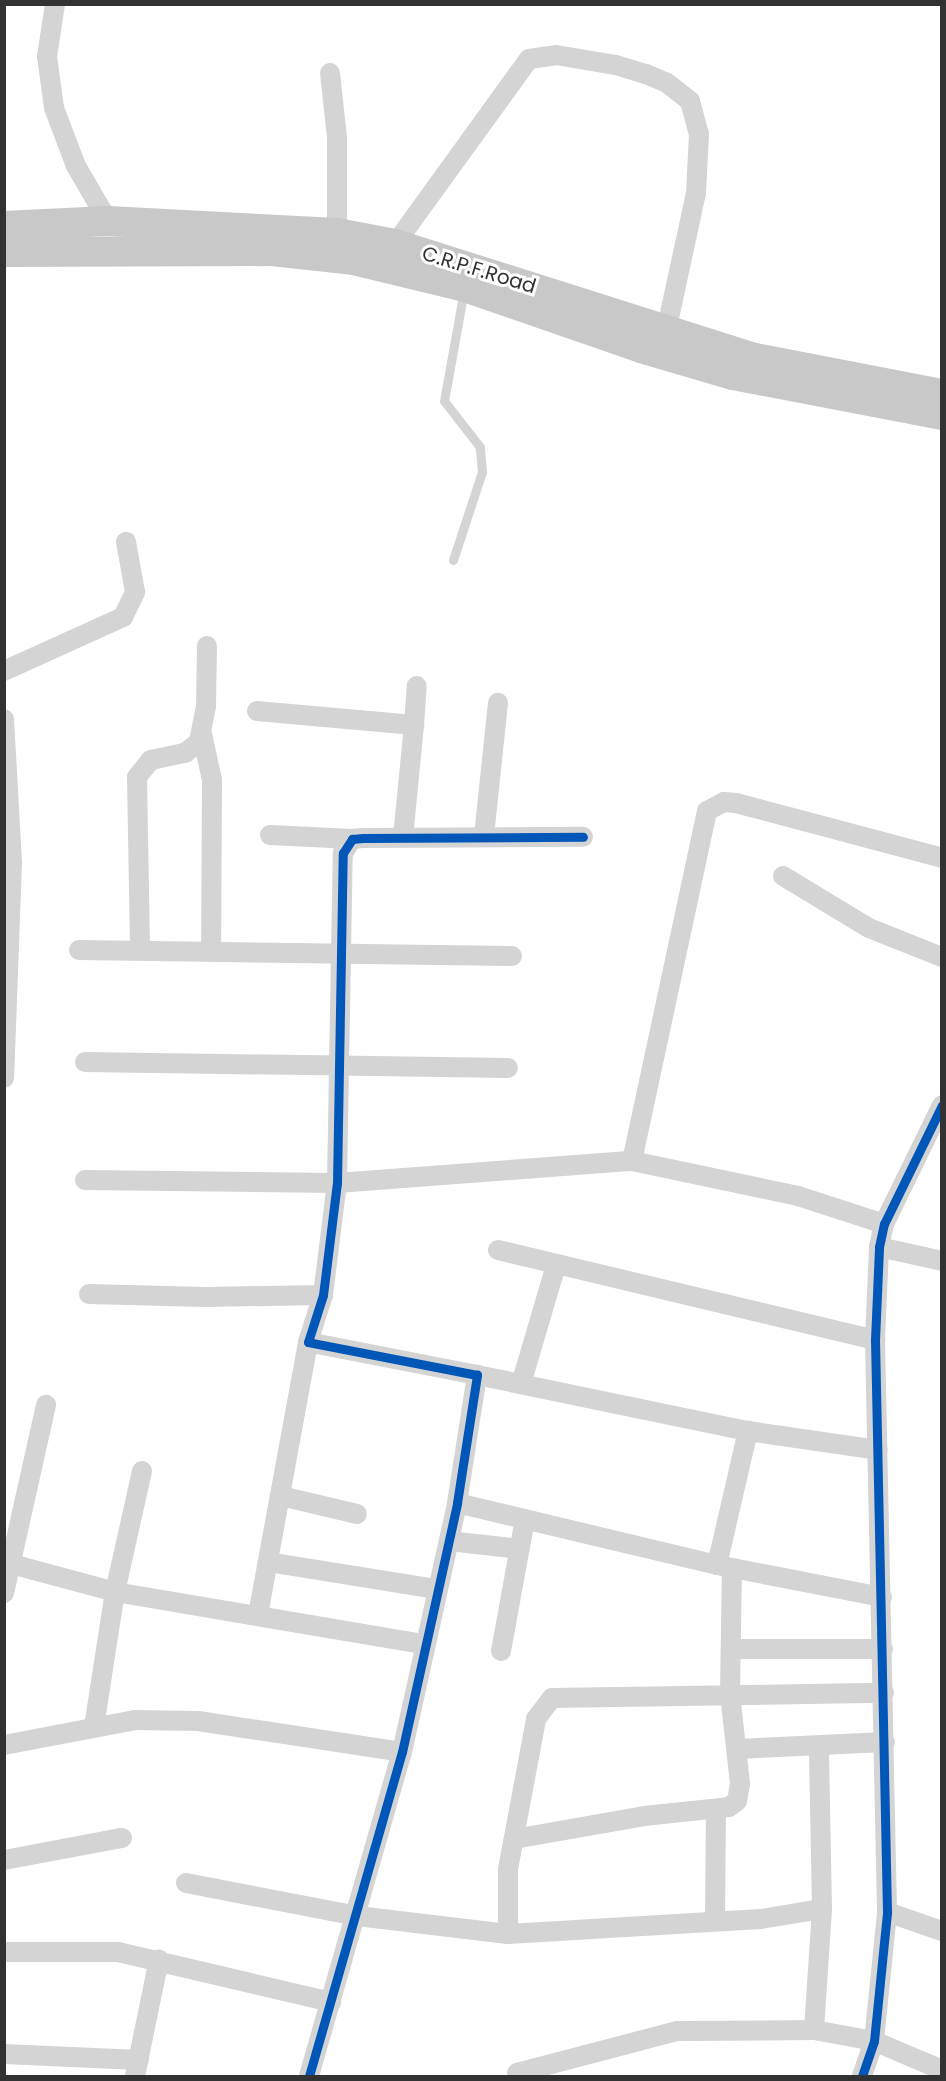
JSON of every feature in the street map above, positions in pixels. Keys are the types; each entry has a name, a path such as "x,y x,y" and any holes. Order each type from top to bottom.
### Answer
{"main road":[{"name":"C.R.P.F.Road","path":"4,226 108,221 337,233 394,244 666,332 755,358 942,394"},
{"name":"C.R.P.F.Road","path":"4,252 272,251 393,267 465,287 641,348 733,375 942,415"}],"street":[{"path":"55,4 47,56 54,108 76,166 108,221"},
{"path":"394,244 529,59 556,55 636,71 667,83 690,101 699,134 696,193 666,332"},
{"path":"330,73 337,137 337,233"},
{"path":"4,671 123,617 135,592 126,543"},
{"path":"207,646 202,734 212,780 211,951"},
{"path":"403,837 417,686"},
{"path":"484,836 498,703"},
{"path":"257,711 414,724"},
{"path":"4,719 8,795 4,1078"},
{"path":"140,948 137,777 151,760 193,748 202,734"},
{"path":"632,1161 707,812 724,802 735,802 942,858"},
{"path":"270,835 352,839 484,836 583,837"},
{"path":"258,1614 308,1342 323,1295 338,1184 337,1066 343,853 352,839"},
{"path":"783,876 869,928 942,957"},
{"path":"79,950 140,948 512,956"},
{"path":"85,1062 508,1068"},
{"path":"862,2076 873,2041 887,1912 875,1340 879,1247 884,1224 942,1105"},
{"path":"85,1180 338,1184 632,1161 798,1196 884,1224"},
{"path":"879,1247 942,1261"},
{"path":"498,1250 875,1340"},
{"path":"521,1384 556,1264"},
{"path":"89,1294 205,1298 323,1295"},
{"path":"308,1342 748,1431 878,1450"},
{"path":"309,2076 357,1916 402,1752 424,1644 457,1503 477,1375"},
{"path":"4,1593 7,1562 46,1405"},
{"path":"514,1839 644,1816 729,1808 741,1793 730,1693 731,1649 724,1566 748,1431"},
{"path":"94,1727 115,1592 142,1471"},
{"path":"281,1496 357,1514"},
{"path":"457,1503 724,1566 882,1598"},
{"path":"501,1652 525,1519"},
{"path":"448,1541 520,1550"},
{"path":"7,1562 115,1592 258,1614 424,1644"},
{"path":"268,1562 437,1589"},
{"path":"731,1649 883,1649"},
{"path":"508,1934 508,1869 536,1719 552,1698 730,1693 884,1693"},
{"path":"4,1744 135,1720 198,1721 402,1752"},
{"path":"737,1749 819,1747 885,1742"},
{"path":"814,2030 822,1909 819,1747"},
{"path":"715,1921 716,1809"},
{"path":"4,1860 122,1838"},
{"path":"186,1882 357,1916 508,1934 761,1919 822,1909"},
{"path":"887,1912 942,1931"},
{"path":"4,1952 118,1952 159,1959 331,2002"},
{"path":"4,2054 137,2068 159,1959"},
{"path":"517,2073 677,2031 814,2030 873,2041 942,2070"}],"lane":[{"path":"453,560 482,472 480,447 444,401 465,287"}],"cycle path":[{"path":"309,2076 402,1752 457,1503 477,1375 308,1342 323,1295 337,1183 343,853 352,839 363,838 583,837"},
{"path":"862,2076 874,2041 887,1912 875,1340 879,1247 884,1224 942,1105"}]}
